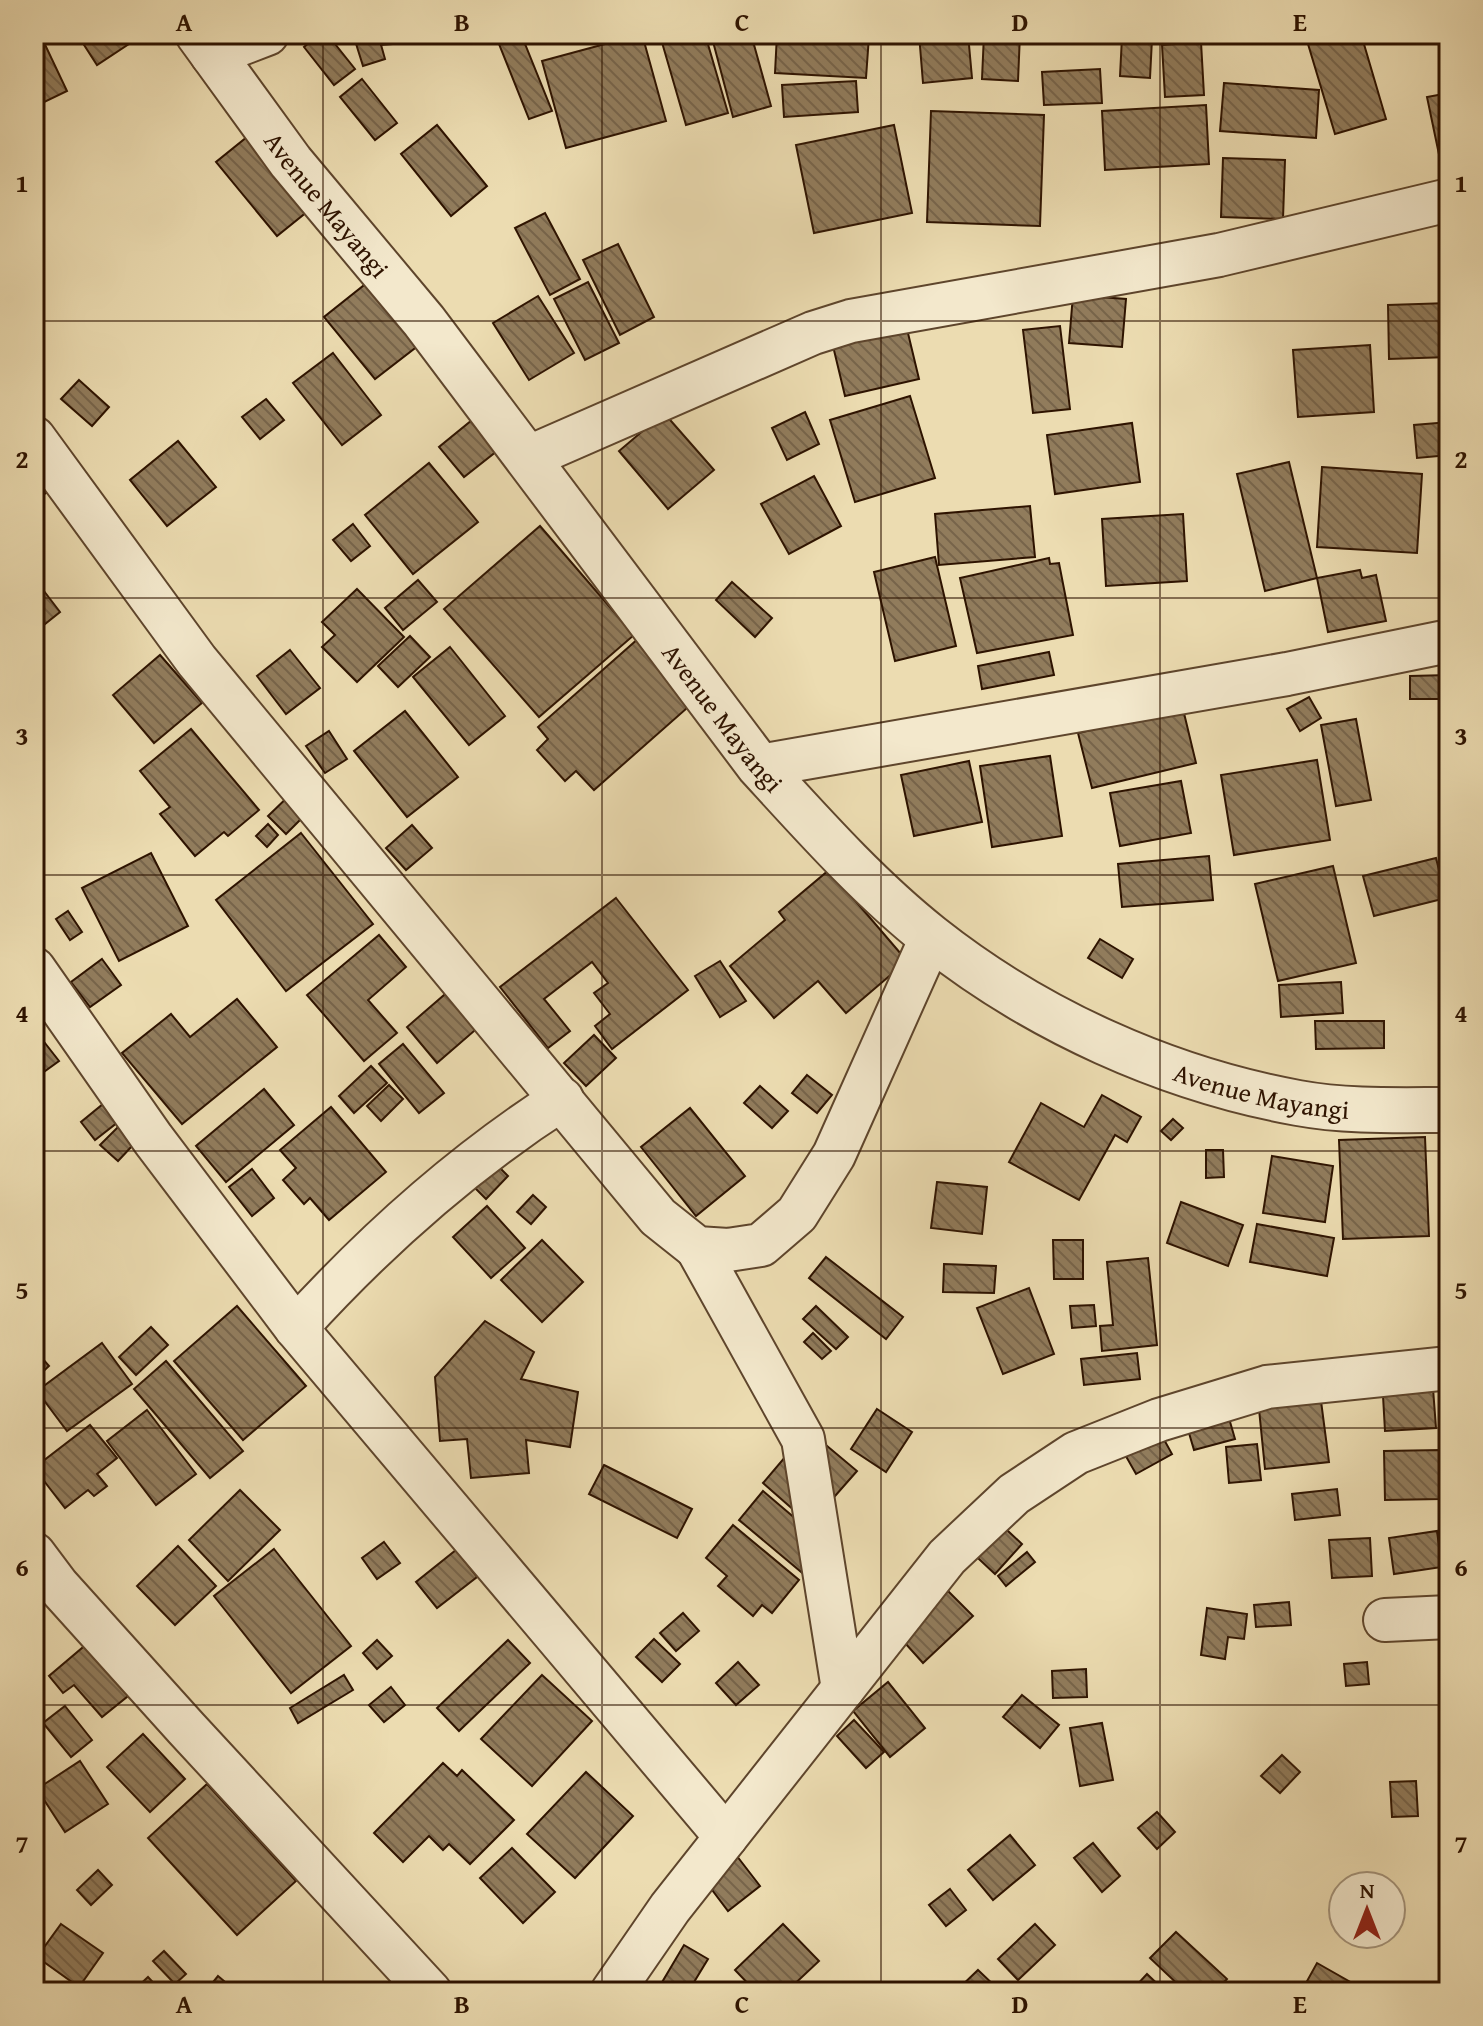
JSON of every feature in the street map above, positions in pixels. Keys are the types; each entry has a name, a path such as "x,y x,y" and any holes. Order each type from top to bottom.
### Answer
{"street":[{"path":"205,45 267,34"},
{"name":"Avenue Mayangi","path":"205,45 291,162 424,321 759,766 811,823 931,938 1008,989 1088,1036 1209,1080 1300,1103 1369,1110 1449,1110"},
{"path":"527,458 813,333 851,321 1219,255 1449,200"},
{"path":"34,438 197,661 658,1217 697,1248 803,1439 843,1689"},
{"path":"759,766 1287,674 1449,641"},
{"path":"697,1248 728,1250 761,1245 797,1214 834,1155 931,938"},
{"path":"34,969 153,1139 296,1328 726,1837"},
{"path":"296,1328 403,1218 489,1147 562,1099"},
{"path":"612,1992 670,1908 947,1557 1014,1494 1076,1453 1159,1420 1267,1387 1449,1368"},
{"path":"34,1554 58,1586 186,1728 430,1992"},
{"path":"1385,1620 1449,1617"}],"building":[{"path":"34,34 40,34 67,91 34,107"},
{"path":"77,34 144,34 97,65"},
{"path":"320,34 327,34 355,69 334,85 304,47"},
{"path":"353,34 378,34 385,59 363,66"},
{"path":"380,34 404,34 405,43 381,45"},
{"path":"495,34 521,34 552,111 529,119"},
{"path":"642,34 666,121 566,148 542,61"},
{"path":"677,34 705,34 728,113 686,125 661,39"},
{"path":"711,34 751,34 771,106 733,117"},
{"path":"777,34 869,36 866,78 775,73"},
{"path":"919,34 968,34 972,78 923,83"},
{"path":"984,34 1020,34 1018,81 982,79"},
{"path":"1265,34 1265,37 1187,36"},
{"path":"1305,34 1361,34 1386,119 1335,134"},
{"path":"1370,34 1411,34 1411,39 1370,39"},
{"path":"1122,37 1152,39 1150,78 1120,76"},
{"path":"1201,42 1204,95 1165,97 1162,45"},
{"path":"1100,69 1102,103 1044,105 1042,72"},
{"path":"362,79 397,123 375,140 340,97"},
{"path":"856,81 858,112 784,117 782,85"},
{"path":"1224,83 1319,90 1316,138 1220,131"},
{"path":"1449,93 1449,162 1441,164 1427,97"},
{"path":"1206,105 1209,164 1105,170 1102,111"},
{"path":"931,111 1044,115 1040,226 927,222"},
{"path":"437,125 487,186 451,216 401,154"},
{"path":"894,125 912,213 814,233 796,145"},
{"path":"247,137 308,211 277,236 216,162"},
{"path":"1223,158 1285,160 1283,219 1221,217"},
{"path":"545,213 580,279 550,295 515,228"},
{"path":"618,244 654,317 620,335 583,260"},
{"path":"368,282 419,345 375,379 324,317"},
{"path":"588,282 619,343 585,360 554,299"},
{"path":"1073,295 1126,299 1122,347 1069,343"},
{"path":"538,296 574,353 529,380 493,323"},
{"path":"1449,303 1449,357 1389,359 1388,305"},
{"path":"1060,326 1070,409 1033,413 1023,330"},
{"path":"907,329 919,379 845,396 833,346"},
{"path":"1370,345 1374,412 1298,417 1293,350"},
{"path":"333,353 381,415 342,445 293,383"},
{"path":"79,380 109,407 92,426 61,399"},
{"path":"910,396 935,478 855,502 830,420"},
{"path":"266,399 284,420 260,439 242,417"},
{"path":"805,412 819,444 787,460 772,428"},
{"path":"664,413 714,470 668,509 619,451"},
{"path":"477,416 502,447 464,477 439,447"},
{"path":"1449,422 1449,455 1417,458 1414,425"},
{"path":"1132,423 1140,482 1055,494 1047,435"},
{"path":"178,441 216,487 167,526 130,480"},
{"path":"1289,462 1317,578 1265,591 1237,474"},
{"path":"34,463 52,489 34,501"},
{"path":"429,463 478,522 413,574 365,515"},
{"path":"1322,467 1422,474 1417,553 1317,547"},
{"path":"814,476 841,526 789,554 761,504"},
{"path":"1030,506 1035,557 939,565 935,514"},
{"path":"1183,514 1187,581 1106,586 1102,519"},
{"path":"353,524 370,546 351,561 333,540"},
{"path":"540,526 634,635 539,717 444,609"},
{"path":"935,557 956,646 895,661 874,572"},
{"path":"1049,558 1050,564 1059,563 1073,635 977,653 960,578"},
{"path":"1360,570 1362,578 1376,575 1386,621 1328,632 1317,578"},
{"path":"34,578 60,612 45,624 34,610"},
{"path":"418,580 437,602 403,630 385,608"},
{"path":"732,582 772,618 755,637 716,600"},
{"path":"357,589 404,637 357,682 322,647 335,635 322,622"},
{"path":"410,636 430,657 398,687 378,666"},
{"path":"639,638 695,701 594,790 576,771 565,781 537,750 548,739 538,727"},
{"path":"450,647 505,716 469,745 413,677"},
{"path":"290,650 320,688 286,714 257,676"},
{"path":"1049,652 1054,675 982,689 978,666"},
{"path":"160,655 202,703 154,743 113,695"},
{"path":"1449,675 1449,699 1410,699 1410,676"},
{"path":"1309,697 1321,718 1300,731 1287,709"},
{"path":"1183,709 1196,763 1092,788 1078,733"},
{"path":"405,711 458,777 407,817 354,751"},
{"path":"1356,719 1371,800 1336,806 1321,725"},
{"path":"191,729 259,810 228,836 224,832 195,856 160,814 170,807 140,771"},
{"path":"329,731 347,759 325,773 306,746"},
{"path":"1050,756 1062,836 992,847 980,766"},
{"path":"1317,760 1330,840 1234,855 1221,775"},
{"path":"969,761 982,822 914,836 901,775"},
{"path":"1181,781 1191,833 1120,846 1110,793"},
{"path":"294,791 312,808 286,834 268,816"},
{"path":"268,824 278,835 267,847 256,836"},
{"path":"412,825 432,848 406,870 386,848"},
{"path":"301,833 373,924 286,991 216,900"},
{"path":"151,853 188,926 119,961 82,888"},
{"path":"1209,856 1213,900 1122,907 1118,864"},
{"path":"1436,858 1446,898 1374,916 1363,876"},
{"path":"1333,866 1356,963 1278,981 1255,884"},
{"path":"829,870 907,961 846,1013 818,981 774,1018 730,966 785,920 779,912"},
{"path":"616,898 688,990 612,1049 595,1026 610,1014 594,993 608,983 592,962 544,999 570,1031 548,1048 500,987"},
{"path":"68,911 82,932 70,940 56,919"},
{"path":"379,935 406,967 368,1000 397,1033 364,1061 307,995"},
{"path":"1100,939 1133,959 1122,978 1088,958"},
{"path":"102,959 121,985 90,1007 71,982"},
{"path":"720,961 746,1001 720,1017 695,976"},
{"path":"1341,982 1343,1013 1281,1017 1279,985"},
{"path":"451,989 481,1025 437,1063 407,1027"},
{"path":"237,999 277,1047 182,1124 122,1053 171,1014 190,1037"},
{"path":"1315,1021 1384,1021 1384,1048 1316,1049"},
{"path":"34,1029 59,1061 34,1079"},
{"path":"594,1035 616,1058 586,1086 564,1063"},
{"path":"403,1044 444,1093 419,1113 379,1064"},
{"path":"371,1066 387,1083 354,1113 339,1096"},
{"path":"807,1075 832,1095 817,1113 792,1093"},
{"path":"389,1085 403,1099 381,1121 367,1106"},
{"path":"760,1086 788,1111 772,1128 744,1103"},
{"path":"264,1089 294,1125 226,1182 196,1146"},
{"path":"1102,1095 1141,1117 1127,1142 1115,1135 1079,1200 1009,1162 1041,1103 1084,1127"},
{"path":"103,1104 118,1122 95,1140 81,1122"},
{"path":"331,1107 386,1172 329,1220 310,1198 304,1204 283,1180 296,1168 280,1150"},
{"path":"690,1108 745,1176 696,1216 641,1147"},
{"path":"130,1115 147,1130 118,1161 100,1145"},
{"path":"1173,1119 1183,1128 1171,1140 1161,1131"},
{"path":"1425,1137 1429,1236 1343,1239 1339,1140"},
{"path":"1206,1150 1223,1150 1224,1177 1206,1178"},
{"path":"1272,1156 1333,1166 1325,1222 1263,1213"},
{"path":"497,1165 508,1176 486,1199 475,1188"},
{"path":"252,1169 274,1198 252,1216 229,1187"},
{"path":"937,1182 987,1187 982,1234 931,1228"},
{"path":"533,1195 546,1207 531,1224 517,1212"},
{"path":"1181,1202 1243,1225 1228,1266 1167,1243"},
{"path":"487,1206 525,1248 491,1278 453,1237"},
{"path":"1257,1224 1334,1238 1327,1276 1250,1262"},
{"path":"542,1240 583,1282 542,1322 501,1280"},
{"path":"1053,1240 1083,1240 1083,1279 1054,1279"},
{"path":"826,1257 903,1317 886,1339 809,1278"},
{"path":"1148,1258 1157,1345 1102,1351 1100,1326 1113,1325 1107,1262"},
{"path":"944,1264 996,1266 994,1293 943,1292"},
{"path":"1029,1288 1054,1354 1003,1374 977,1308"},
{"path":"1094,1305 1096,1326 1072,1328 1070,1306"},
{"path":"237,1306 306,1386 243,1440 174,1361"},
{"path":"816,1306 848,1337 836,1349 803,1319"},
{"path":"485,1321 534,1352 521,1379 578,1392 570,1447 526,1440 529,1473 471,1478 467,1439 440,1441 435,1377"},
{"path":"151,1327 168,1345 136,1375 119,1357"},
{"path":"813,1333 831,1351 822,1359 804,1342"},
{"path":"102,1343 132,1384 67,1431 37,1391"},
{"path":"34,1349 49,1366 34,1380"},
{"path":"1137,1353 1140,1379 1084,1385 1081,1359"},
{"path":"166,1361 243,1451 210,1478 134,1389"},
{"path":"1432,1375 1436,1428 1385,1431 1382,1378"},
{"path":"1222,1394 1235,1439 1194,1450 1181,1406"},
{"path":"1321,1401 1329,1462 1265,1469 1259,1409"},
{"path":"877,1409 912,1432 886,1472 851,1449"},
{"path":"147,1410 196,1474 156,1505 107,1441"},
{"path":"90,1425 117,1458 97,1474 107,1486 94,1496 88,1490 65,1508 34,1468"},
{"path":"1156,1425 1172,1454 1136,1474 1119,1444"},
{"path":"808,1430 857,1471 821,1512 796,1512 763,1483"},
{"path":"1257,1444 1261,1480 1229,1483 1226,1447"},
{"path":"1440,1450 1441,1499 1385,1500 1384,1451"},
{"path":"604,1465 692,1509 677,1538 589,1494"},
{"path":"1337,1489 1340,1515 1295,1520 1292,1494"},
{"path":"240,1490 280,1530 228,1581 189,1540"},
{"path":"763,1491 830,1548 806,1576 739,1520"},
{"path":"992,1516 1022,1544 995,1574 965,1546"},
{"path":"733,1525 799,1580 772,1613 762,1605 753,1616 718,1586 727,1576 706,1558"},
{"path":"1437,1531 1442,1567 1394,1574 1389,1538"},
{"path":"1370,1538 1372,1576 1332,1578 1329,1540"},
{"path":"384,1542 400,1563 377,1579 362,1558"},
{"path":"178,1546 216,1586 175,1625 137,1586"},
{"path":"274,1549 351,1646 291,1693 214,1596"},
{"path":"456,1550 477,1577 437,1608 416,1582"},
{"path":"1027,1552 1035,1562 1006,1586 998,1576"},
{"path":"945,1588 973,1616 923,1663 896,1633"},
{"path":"1289,1602 1291,1625 1256,1627 1254,1605"},
{"path":"1207,1608 1247,1614 1244,1639 1228,1637 1225,1659 1201,1655"},
{"path":"683,1613 699,1631 676,1651 660,1633"},
{"path":"95,1637 138,1688 102,1717 74,1685 63,1693 49,1676"},
{"path":"654,1639 680,1664 662,1682 636,1657"},
{"path":"377,1640 392,1656 377,1669 363,1653"},
{"path":"508,1640 530,1663 459,1731 437,1708"},
{"path":"738,1662 759,1685 736,1705 716,1683"},
{"path":"1367,1662 1369,1684 1346,1686 1344,1664"},
{"path":"1086,1669 1087,1697 1053,1698 1052,1671"},
{"path":"344,1675 353,1690 298,1723 290,1708"},
{"path":"542,1675 592,1721 532,1786 481,1739"},
{"path":"888,1682 925,1728 890,1757 853,1711"},
{"path":"391,1687 405,1705 384,1722 369,1705"},
{"path":"1022,1695 1059,1725 1040,1748 1003,1717"},
{"path":"65,1706 92,1740 71,1757 43,1723"},
{"path":"854,1720 884,1752 866,1768 837,1736"},
{"path":"1102,1723 1113,1780 1080,1786 1070,1728"},
{"path":"143,1734 185,1779 150,1812 107,1767"},
{"path":"1282,1755 1300,1772 1280,1793 1261,1776"},
{"path":"80,1761 108,1804 65,1832 37,1789"},
{"path":"443,1763 457,1776 462,1770 514,1820 470,1864 449,1844 443,1850 429,1836 403,1862 374,1833"},
{"path":"586,1772 633,1816 575,1878 527,1834"},
{"path":"1416,1781 1418,1816 1392,1817 1390,1782"},
{"path":"207,1784 296,1881 237,1935 148,1838"},
{"path":"1157,1812 1175,1832 1157,1849 1138,1828"},
{"path":"1010,1835 1035,1865 993,1900 968,1870"},
{"path":"723,1838 760,1886 728,1911 691,1862"},
{"path":"1093,1843 1120,1876 1102,1892 1074,1858"},
{"path":"512,1848 555,1892 523,1923 480,1878"},
{"path":"98,1870 112,1885 91,1905 77,1890"},
{"path":"950,1889 966,1910 946,1926 929,1905"},
{"path":"61,1924 103,1953 79,1987 37,1957"},
{"path":"783,1924 819,1961 786,1992 756,1992 735,1970"},
{"path":"1035,1924 1055,1945 1018,1980 998,1959"},
{"path":"1176,1932 1227,1979 1215,1992 1186,1992 1150,1958"},
{"path":"684,1945 708,1959 688,1992 674,1992 661,1984"},
{"path":"164,1951 186,1974 175,1984 153,1961"},
{"path":"1317,1963 1368,1992 1301,1992"},
{"path":"978,1970 998,1989 995,1992 955,1992"},
{"path":"1147,1974 1166,1992 1138,1992 1134,1988"},
{"path":"218,1976 237,1992 205,1992"},
{"path":"148,1977 162,1992 132,1992"}]}
